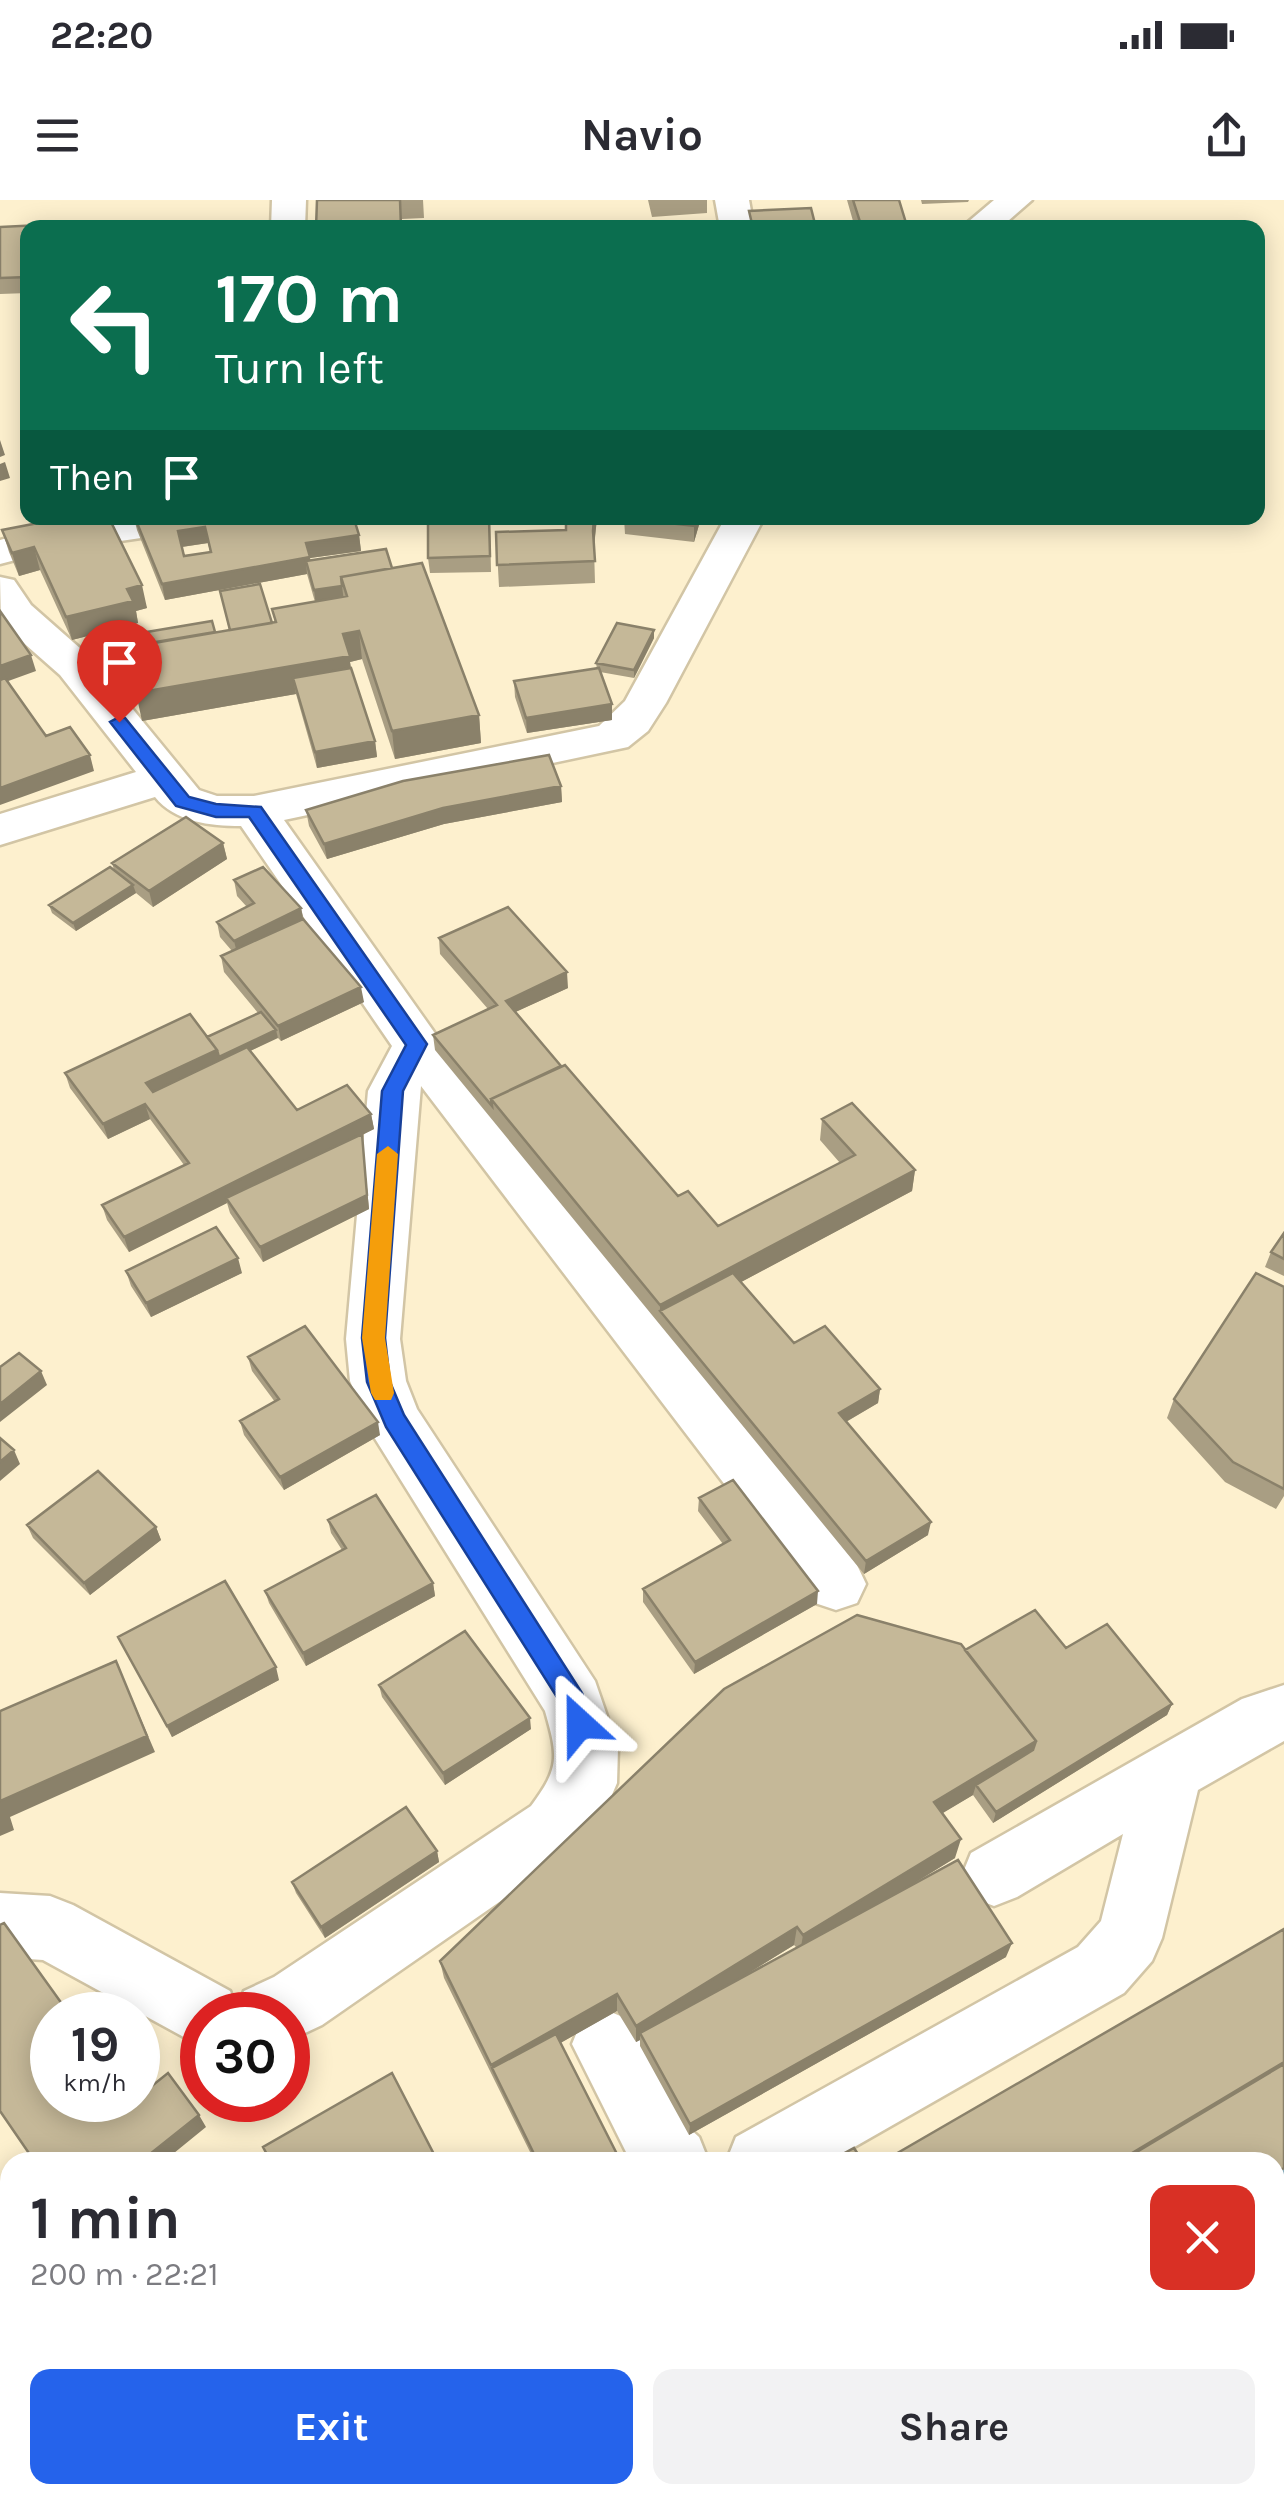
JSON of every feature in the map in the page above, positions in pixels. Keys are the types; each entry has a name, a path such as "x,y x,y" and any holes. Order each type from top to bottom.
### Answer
{"street":[{"path":"989,220 1015,200"},
{"path":"0,552 43,540 147,525"},
{"path":"0,590 16,614 75,666 182,801 216,810 254,811 577,747 613,736 633,721 645,704 740,525"},
{"path":"0,830 163,779"},
{"path":"254,811 417,1044 836,1584"},
{"path":"310,1993 554,1826 586,1783 587,1748 574,1701 394,1420 378,1382 373,1338 393,1091 417,1044"},
{"path":"994,1875 1264,1719 1284,1713"},
{"path":"779,2152 1101,1970 1129,1938 1171,1772"},
{"path":"0,1925 50,1928 180,2000"},
{"path":"606,2044 663,2152"}],"building":[{"path":"317,200 400,200 401,220 316,220"},
{"path":"853,200 899,200 905,220 859,220"},
{"path":"811,208 814,220 751,220 749,211"},
{"path":"20,226 20,277 0,278 0,227"},
{"path":"28,525 112,525 142,585 127,589 133,601 66,617 34,547 12,553 2,530"},
{"path":"138,525 356,525 359,535 306,543 310,557 162,584","holes":["205,527 211,552 184,556 178,531"]},
{"path":"428,525 489,525 490,556 428,558"},
{"path":"566,525 593,525 595,561 497,565 496,532 566,530"},
{"path":"386,549 392,568 341,577 342,586 314,590 306,561"},
{"path":"422,563 479,715 392,731 359,631 343,634 350,656 136,693 125,648 276,622 272,609 347,596 341,577"},
{"path":"260,584 272,623 230,630 220,591"},
{"path":"0,611 31,655 0,666"},
{"path":"212,621 215,632 126,647 123,636"},
{"path":"617,623 654,630 634,670 596,663"},
{"path":"351,668 375,741 315,752 293,678"},
{"path":"599,668 612,704 526,718 514,681"},
{"path":"5,678 46,736 70,727 90,755 0,788 0,680"},
{"path":"549,755 561,786 443,808 324,844 306,810 403,781"},
{"path":"186,817 223,843 149,891 112,863"},
{"path":"110,867 133,885 73,923 49,905"},
{"path":"263,867 301,908 234,941 217,922 254,903 234,880"},
{"path":"508,907 567,972 506,1001 561,1066 491,1099 492,1106 433,1035 497,1005 439,938"},
{"path":"303,919 361,987 278,1026 221,956"},
{"path":"261,1012 276,1030 219,1057 207,1037"},
{"path":"190,1014 217,1050 146,1083 153,1092 247,1047 297,1110 347,1085 371,1114 124,1237 102,1205 189,1163 145,1104 103,1124 65,1073"},
{"path":"565,1065 678,1196 688,1191 718,1226 855,1155 822,1119 852,1103 915,1170 660,1305 491,1099"},
{"path":"362,1134 367,1195 260,1247 226,1198"},
{"path":"216,1227 238,1258 146,1303 126,1271"},
{"path":"1284,1233 1284,1259 1271,1252"},
{"path":"733,1273 794,1343 825,1326 880,1389 839,1413 931,1522 866,1561 660,1311"},
{"path":"1256,1273 1284,1287 1284,1489 1233,1462 1174,1399"},
{"path":"305,1326 378,1422 280,1477 240,1421 279,1399 248,1357"},
{"path":"19,1353 41,1371 0,1404 0,1367"},
{"path":"0,1438 14,1450 0,1462"},
{"path":"98,1471 156,1527 84,1583 27,1525"},
{"path":"733,1480 818,1591 695,1662 643,1589 730,1540 699,1498"},
{"path":"376,1495 433,1583 303,1653 265,1591 346,1548 328,1520"},
{"path":"225,1581 276,1667 167,1726 118,1637"},
{"path":"1035,1610 1066,1648 1107,1624 1172,1704 996,1812 976,1785 1033,1750 1036,1741 965,1650"},
{"path":"857,1615 961,1644 1036,1741 934,1802 961,1839 803,1935 797,1927 636,2026 617,1994 491,2065 440,1961 724,1689"},
{"path":"465,1631 530,1718 443,1773 379,1685"},
{"path":"116,1661 147,1736 0,1801 0,1711"},
{"path":"406,1807 437,1851 321,1927 292,1882"},
{"path":"958,1860 1012,1943 690,2124 640,2033"},
{"path":"4,1923 54,1992 30,1992 30,2122 160,2122 160,2079 168,2073 180,2089 180,2122 190,2122 153,2152 28,2152 0,2111 0,1925"},
{"path":"1284,1929 1284,2062 1134,2152 899,2152"},
{"path":"556,2034 616,2152 533,2152 492,2068"},
{"path":"1284,2064 1284,2152 1137,2152"},
{"path":"392,2073 433,2152 266,2152 263,2147"}],"slow traffic":[{"path":"383,1393 373,1338 388,1154"}],"route":[{"path":"119,722 182,801 216,810 254,811 417,1044 393,1091 373,1338 378,1382 394,1420 574,1701 580,1724"}]}
